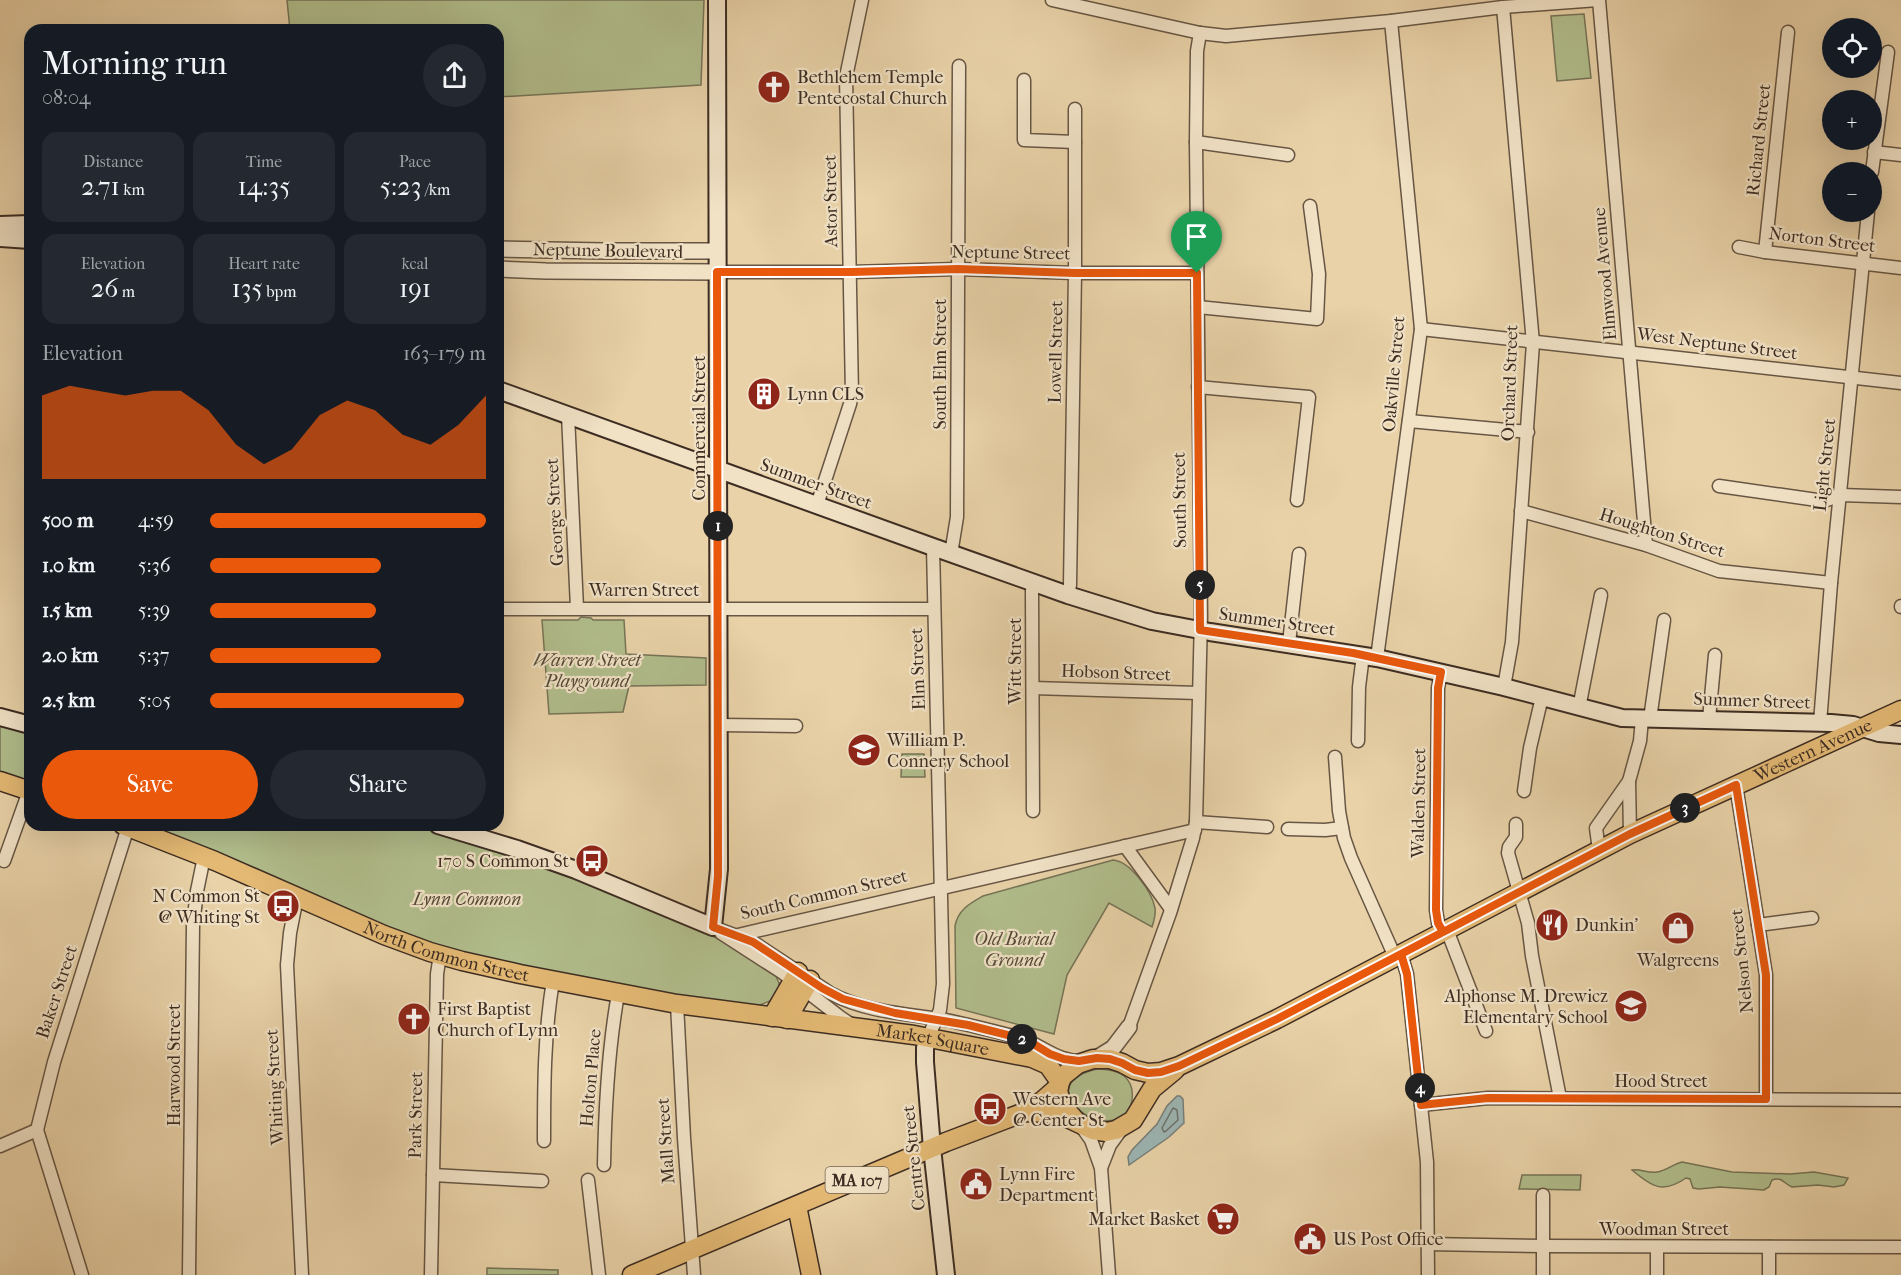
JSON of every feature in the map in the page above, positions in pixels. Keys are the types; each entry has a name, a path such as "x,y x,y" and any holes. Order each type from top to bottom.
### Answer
{"main road":[{"name":"Commercial Street","path":"713,927 718,876 717,0"},
{"path":"0,225 24,224"},
{"path":"0,238 24,240"},
{"name":"Summer Street","path":"504,392 933,548 1068,595 1152,621 1370,657 1504,687 1612,716 1853,725 1879,733 1901,735"},
{"name":"Western Avenue","path":"1091,1059 1114,1060 1130,1068 1151,1073 1179,1066 1277,1019 1630,834 1901,710"},
{"path":"0,717 24,723"},
{"path":"0,781 24,789"},
{"name":"North Common Street","path":"138,831 204,857 384,935 441,955 618,994 780,1018"},
{"name":"South Common Street","path":"475,831 713,927"},
{"path":"780,1018 801,981"},
{"name":"Market Square","path":"780,1018 928,1038 1036,1059 1048,1065 1057,1076 1059,1084"},
{"name":"Centre Street","path":"928,1038 925,1062 946,1275"},
{"name":"MA 107","path":"632,1275 932,1148 1022,1113 1042,1101 1059,1084 1069,1069 1091,1059"},
{"name":"Western Avenue","path":"1123,1127 1133,1120 1156,1085 1179,1066"},
{"path":"1130,1068 1138,1077 1142,1088 1141,1106"},
{"path":"1059,1084 1062,1105 1077,1122"},
{"name":"MA 107","path":"1022,1113 1036,1111 1057,1113 1102,1131 1113,1131 1123,1127"},
{"path":"797,1206 811,1275"}],"street":[{"name":"Astor Street","path":"818,505 852,394 846,76 862,0"},
{"path":"1052,0 1200,33 1236,36 1599,0"},
{"name":"Elmwood Avenue","path":"1599,0 1646,545"},
{"name":"Orchard Street","path":"1503,8 1533,343 1512,642 1504,687"},
{"name":"Oakville Street","path":"1358,741 1359,681 1370,657 1409,421 1421,329 1390,21"},
{"name":"Richard Street","path":"1766,252 1788,32"},
{"name":"South Street","path":"1130,1068 1127,1053 1129,1027 1171,909 1195,826 1200,630 1196,142 1197,51 1200,33"},
{"path":"1873,162 1887,52"},
{"name":"South Elm Street","path":"951,554 957,516 959,66"},
{"path":"1024,80 1024,140 1075,142"},
{"name":"Lowell Street","path":"1068,595 1075,273 1075,109"},
{"path":"1196,142 1288,155"},
{"path":"1874,152 1901,155"},
{"path":"1198,307 1317,319 1319,274 1310,206"},
{"name":"Light Street","path":"1820,723 1831,584 1867,222"},
{"name":"Norton Street","path":"1739,247 1901,268"},
{"name":"Neptune Boulevard","path":"504,249 717,251"},
{"name":"Neptune Boulevard","path":"504,269 717,272"},
{"name":"Neptune Street","path":"717,272 958,269 1075,273 1197,273"},
{"name":"West Neptune Street","path":"1421,329 1901,383"},
{"path":"1198,387 1309,397 1297,500"},
{"name":"George Street","path":"568,415 577,608"},
{"path":"1409,421 1528,432"},
{"path":"1719,486 1824,501 1840,495 1901,497"},
{"name":"Houghton Street","path":"1521,511 1646,545 1719,571 1831,584"},
{"name":"Elm Street","path":"928,1038 941,1006 944,984 933,548"},
{"path":"1289,643 1299,554"},
{"name":"Witt Street","path":"1033,811 1032,590 1037,584"},
{"path":"1579,708 1601,595"},
{"name":"Warren Street","path":"504,609 934,609"},
{"path":"1630,834 1629,781 1646,719 1664,620"},
{"path":"1709,719 1715,655"},
{"name":"Walden Street","path":"1441,672 1438,688 1436,910 1438,923 1445,931 1486,1030"},
{"name":"Hobson Street","path":"1033,688 1198,693"},
{"path":"1524,791 1530,748 1542,697"},
{"path":"718,725 796,726"},
{"path":"1335,757 1342,828 1351,858 1407,974 1427,1162 1428,1275"},
{"path":"1599,850 1596,828 1629,781"},
{"name":"Nelson Street","path":"1736,785 1767,992 1766,1099"},
{"path":"4,861 24,805"},
{"path":"1516,824 1516,837 1508,852 1528,923 1533,962 1560,1098"},
{"name":"South Common Street","path":"713,927 738,935 1125,846 1195,826 1267,827"},
{"path":"1288,829 1342,828"},
{"name":"Baker Street","path":"37,1130 54,1062 123,831"},
{"path":"1125,846 1171,909"},
{"name":"Harwood Street","path":"189,1275 193,925 204,857"},
{"name":"Whiting Street","path":"297,897 289,941 288,973 302,1275"},
{"path":"1758,925 1812,918"},
{"name":"Market Square","path":"713,927 736,944 801,981 856,1003 895,1013 976,1026 1027,1040 1057,1057 1075,1061 1091,1059"},
{"name":"Market Square","path":"738,935 760,946 843,1020 864,1029"},
{"name":"Park Street","path":"430,1275 437,974 441,955"},
{"path":"544,1141 544,1081 553,981"},
{"name":"Holton Place","path":"604,1165 605,1106 618,994"},
{"name":"Mall Street","path":"677,1004 683,1129 694,1275"},
{"name":"South Street","path":"1091,1059 1113,1048 1129,1027"},
{"name":"Hood Street","path":"1421,1105 1481,1099 1560,1098 1901,1100"},
{"path":"1077,1122 1091,1140 1101,1168 1109,1275"},
{"path":"1101,1168 1110,1145 1123,1127"},
{"path":"0,1146 37,1130 82,1275"},
{"path":"433,1175 542,1181"},
{"path":"588,1180 599,1275"},
{"path":"1543,1195 1543,1275"},
{"name":"Woodman Street","path":"1427,1244 1901,1247"},
{"path":"1657,1247 1657,1275"},
{"path":"1769,1247 1769,1275"}],"green space":[{"path":"287,0 704,0 701,85 504,97 504,24 289,24"},
{"path":"1584,14 1591,78 1557,81 1551,16"},
{"name":"Warren Street Playground","path":"581,617 593,620 624,620 626,654 706,658 706,685 629,686 623,712 549,714 542,620 578,620"},
{"path":"0,723 24,729 24,782 0,774"},
{"path":"902,754 924,754 925,777 901,777"},
{"name":"Lynn Common","path":"153,831 432,831 577,878 725,942 775,974 779,990 770,1001 760,1005 706,1002 443,950"},
{"name":"Old Burial Ground","path":"1113,860 1133,871 1150,894 1155,911 1152,927 1109,903 1067,975 1054,1034 956,1008 955,926 956,920 965,908 983,896"},
{"path":"1097,1069 1111,1070 1121,1074 1128,1080 1132,1089 1132,1100 1128,1110 1113,1120 1100,1120 1086,1115 1069,1097 1070,1086 1078,1076"},
{"path":"1682,1162 1732,1172 1790,1174 1814,1172 1848,1178 1844,1185 1834,1187 1818,1185 1792,1187 1778,1179 1772,1180 1769,1187 1764,1190 1720,1187 1699,1189 1693,1188 1690,1179 1686,1178 1671,1186 1658,1186 1646,1181 1632,1170 1657,1172"},
{"path":"1522,1175 1581,1175 1580,1190 1519,1189"},
{"path":"487,1268 558,1270 558,1275 487,1275"}],"water":[{"path":"1177,1096 1183,1099 1184,1123 1169,1137 1129,1165 1128,1157 1132,1150 1157,1124 1167,1106"}],"place":[{"name":"Bethlehem Temple Pentecostal Church","path":"774,87"},
{"name":"Lynn CLS","path":"764,394"},
{"name":"William P. Connery School","path":"864,750"},
{"name":"170 S Common St","path":"592,861"},
{"name":"N Common St @ Whiting St","path":"283,906"},
{"name":"Dunkin'","path":"1552,925"},
{"name":"Walgreens","path":"1678,928"},
{"name":"Alphonse M. Drewicz Elementary School","path":"1631,1006"},
{"name":"First Baptist Church of Lynn","path":"414,1019"},
{"name":"Western Ave @ Center St","path":"990,1109"},
{"name":"Lynn Fire Department","path":"976,1184"},
{"name":"Market Basket","path":"1223,1219"},
{"name":"US Post Office","path":"1310,1239"}],"route":[{"path":"1197,273 1075,273 958,269 717,272 718,876 713,927 753,942 822,988 843,999 895,1013 944,1020 1027,1040 1050,1054 1064,1059 1079,1061 1097,1058 1110,1059 1131,1069 1155,1073 1179,1066 1277,1019 1443,932 1447,930 1551,874 1736,785 1766,975 1766,1099 1488,1098 1421,1105 1407,974 1406,969 1401,954 1443,932 1438,923 1436,910 1438,683 1441,672 1353,653 1200,630 1197,273"}]}
